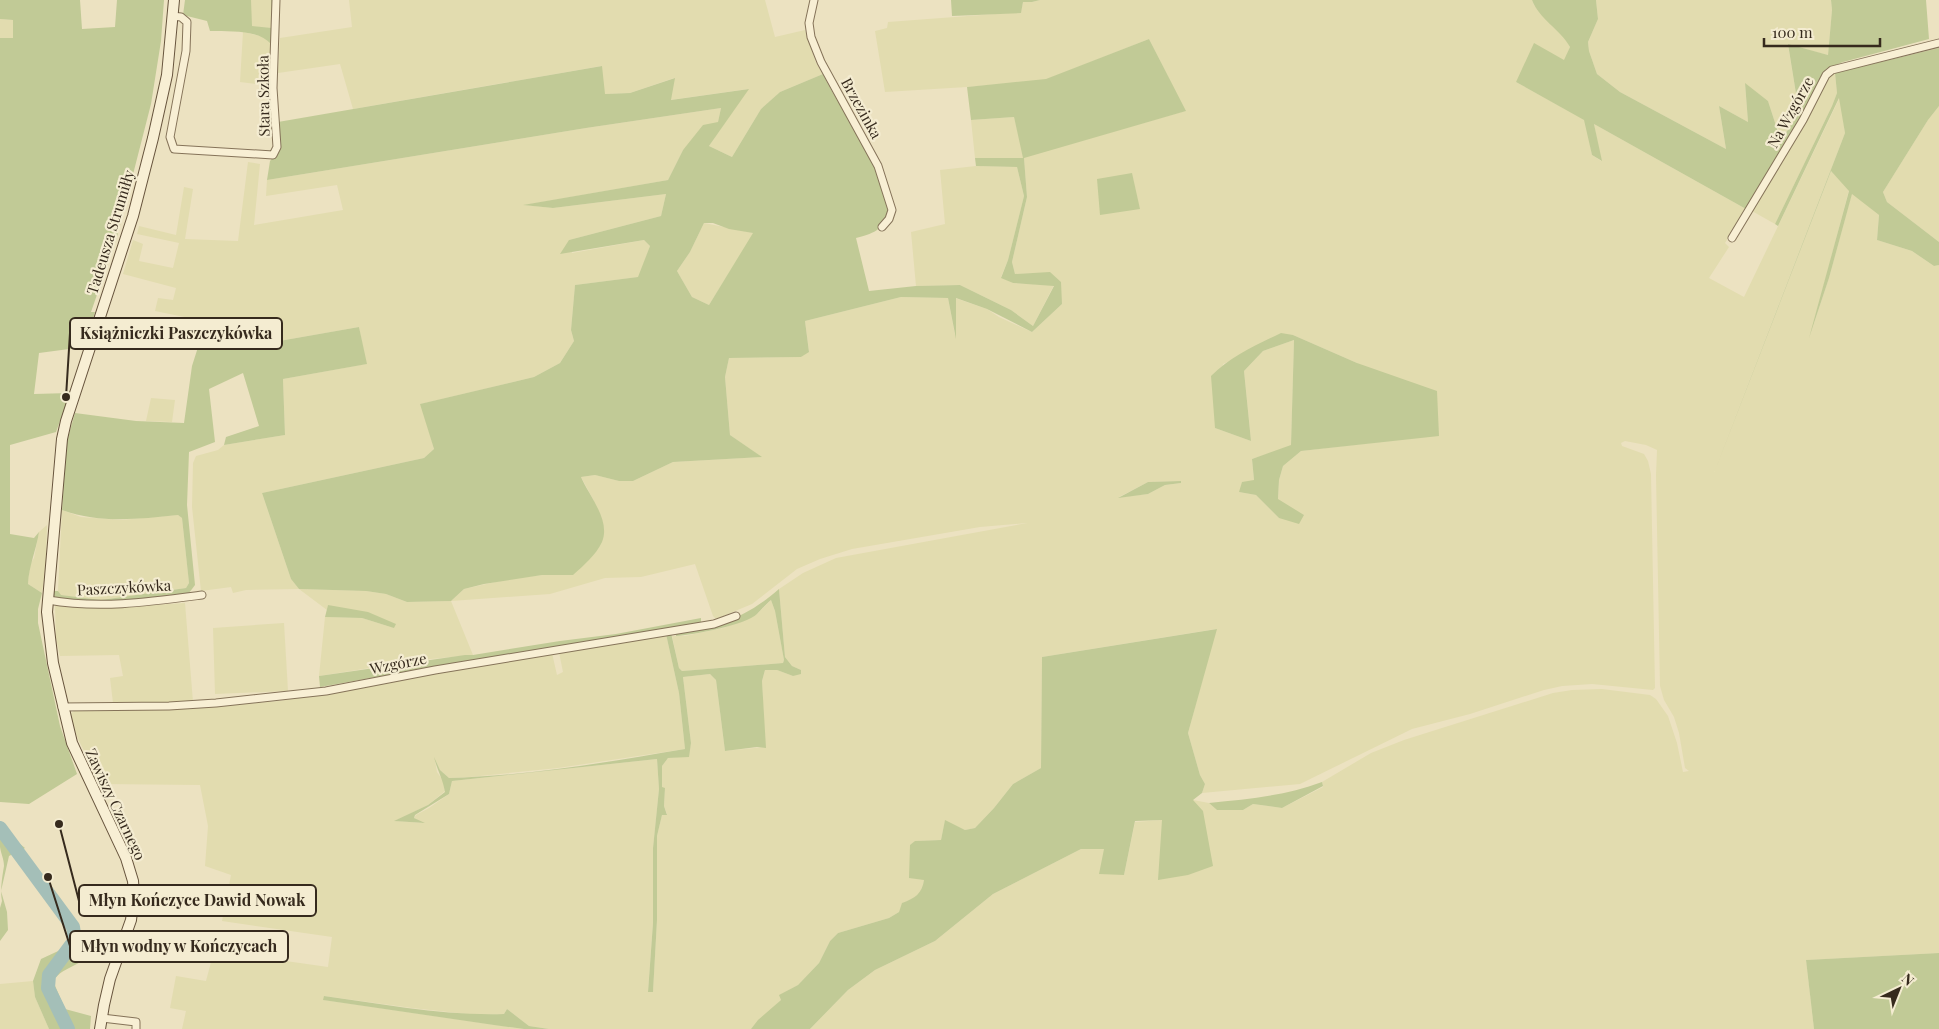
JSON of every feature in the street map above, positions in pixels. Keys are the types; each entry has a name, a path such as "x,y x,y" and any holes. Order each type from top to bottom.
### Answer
{"street":[{"name":"Tadeusza Strumiłły","path":"62,707 53,663 47,612 62,439 66,421 133,216 166,82 174,0"},
{"name":"Stara Szkoła","path":"172,16 181,17 187,22 186,52 170,137 174,148 273,155 277,147 274,88 276,0"},
{"name":"Brzezinka","path":"814,0 809,23 811,37 821,62 878,166 892,210 889,219 882,227"},
{"name":"Na Wzgórze","path":"1732,238 1803,120 1826,75 1832,70 1939,43"},
{"name":"Paszczykówka","path":"48,600 75,604 107,605 202,595"},
{"name":"Wzgórze","path":"62,707 169,706 326,691 444,668 714,624 736,616"},
{"name":"Zawiszy Czarnego","path":"62,707 72,743 126,858 134,887 134,906 131,920 113,969 100,1029"},
{"path":"102,1018 136,1022 136,1029"}],"shaded area":[{"path":"251,0 271,0 273,28 251,27"},
{"path":"349,0 765,0 775,37 805,30 816,63 823,74 780,92 761,109 732,157 709,146 748,89 670,100 674,78 630,93 604,94 601,66 353,109 340,64 278,73 280,38 352,27"},
{"path":"1040,0 1532,0 1534,5 1565,37 1570,47 1565,60 1516,82 1585,120 1592,155 1601,161 1594,124 1746,209 1725,243 1729,247 1709,278 1744,297 1840,97 1845,133 1714,472 1831,171 1849,190 1813,326 1829,278 1852,193 1879,215 1877,240 1912,251 1934,266 1939,265 1939,953 1806,960 1814,1029 810,1029 848,990 875,970 935,941 993,894 1081,849 1104,849 1124,875 1135,822 1162,820 1193,800 1209,803 1217,810 1243,810 1253,804 1282,808 1323,787 1322,782 1371,753 1404,740 1553,693 1602,689 1650,695 1656,699 1668,716 1677,743 1683,772 1689,771 1685,768 1679,733 1674,717 1664,700 1660,686 1657,450 1646,445 1625,441 1621,443 1622,446 1644,454 1651,474 1655,688 1653,690 1592,684 1562,686 1544,690 1470,714 1412,729 1300,784 1202,793 1205,784 1200,775 1188,733 1216,629 1042,657 1041,768 1013,784 975,828 965,830 945,821 941,840 916,841 924,880 922,892 903,903 899,912 889,918 838,933 830,941 819,963 798,985 780,995 781,1000 751,1029 549,1029 529,1026 507,1009 504,1014 476,1015 324,996 324,1000 524,1029 182,1029 186,1011 170,1008 176,976 206,981 214,951 328,967 332,937 222,921 231,875 205,866 208,826 200,785 101,784 78,739 69,715 74,711 210,707 279,701 552,653 557,675 563,672 559,652 666,634 679,693 685,749 558,768 449,778 440,770 435,760 437,772 444,782 445,791 428,805 395,821 423,823 414,818 416,815 449,794 452,781 657,759 659,789 653,848 653,923 648,991 653,991 657,920 657,836 662,815 667,814 664,806 665,788 662,788 662,766 668,758 688,756 691,743 683,677 710,674 716,680 725,751 765,747 762,681 765,670 777,670 793,676 801,670 792,666 785,657 779,589 803,573 836,558 1027,523 980,527 852,549 820,559 797,569 752,604 716,619 713,616 695,564 641,577 605,578 550,594 451,601 464,589 513,578 542,575 594,501 581,477 595,475 619,481 633,481 673,462 761,457 730,435 725,377 729,358 801,357 809,351 805,321 901,297 948,298 955,335 955,298 987,309 999,317 1032,332 1062,304 1050,273 1015,274 1012,262 1027,197 1024,158 975,158 971,120 1014,117 1024,157 1185,111 1149,39 1045,80 885,92 875,31 887,28 888,22 1021,12 1023,2","holes":["1293,335 1357,363 1439,435 1301,451 1283,466 1279,480 1278,500 1303,515 1279,518 1256,495 1239,492 1254,481 1252,459 1291,446 1294,340 1263,351 1244,371 1251,441 1215,428 1223,364","1181,481 1181,483 1165,485 1148,494 1119,497 1148,482"]},
{"path":"1596,0 1831,0 1832,10 1828,55 1788,45 1799,112 1781,141 1768,101 1745,84 1748,122 1719,106 1726,149 1620,92 1597,74 1588,42 1598,19"},
{"path":"0,19 13,20 13,38 0,38"},
{"path":"243,32 265,37 271,44 271,82 265,82 264,85 240,82"},
{"path":"1835,73 1837,93 1832,106 1775,224 1752,211 1831,74"},
{"path":"1939,106 1939,242 1887,202 1883,192 1928,120"},
{"path":"721,108 718,122 683,150 668,180 525,205 553,208 666,194 661,216 569,240 572,253 644,240 650,246 639,277 575,285 571,330 574,341 560,363 534,377 421,404 434,449 424,458 262,493 291,579 299,589 246,590 233,593 231,587 201,591 192,507 193,463 196,456 218,450 224,445 285,435 283,379 366,364 359,327 268,343 254,340 247,330 155,311 158,298 173,300 176,288 123,274 133,240 143,244 139,261 173,268 179,243 137,234 139,226 176,235 184,187 193,189 185,239 238,241 248,162 260,164 254,225 343,210 337,185 266,196 267,180"},
{"path":"976,166 1017,167 1024,196 1008,260 1001,277 1013,283 1054,285 1033,326 1011,310 960,285 916,286 911,232 945,224 940,170"},
{"path":"704,223 754,233 709,305 692,297 677,271 690,252"},
{"path":"151,398 175,400 172,422 146,421"},
{"path":"62,510 81,517 120,520 178,515 182,518 189,583 186,588 101,600 60,595 58,591"},
{"path":"47,525 46,562 42,593 28,584 29,566 34,558 39,532"},
{"path":"299,589 366,591 386,594 407,602 451,601 473,655 420,660 319,676 325,617 362,618 394,628 328,605 327,610"},
{"path":"771,600 775,611 783,663 682,671 679,668 672,636 685,636 723,628 757,614"},
{"path":"185,603 193,702 113,703 110,678 123,676 119,655 60,656 56,638 55,605 105,608"},
{"path":"284,623 288,691 215,694 213,628"},
{"path":"33,981 35,997 49,1029 0,1029 0,984"}],"green space":[{"path":"0,0 80,0 82,29 115,27 117,0 164,0 161,41 151,104 117,237 91,312 95,312 84,347 39,353 34,394 70,393 56,432 10,445 10,534 34,538 39,532 28,584 42,593 38,609 38,623 60,726 77,774 29,804 0,802 0,38 13,38 13,20 0,19"},
{"path":"185,0 251,0 252,26 272,28 271,0 273,0 274,41 271,82 271,44 259,36 251,34 210,31 207,21 183,15"},
{"path":"951,0 1040,0 1023,2 1021,13 952,16"},
{"path":"1532,0 1596,0 1598,19 1588,42 1597,74 1620,92 1726,149 1719,106 1748,122 1745,83 1768,101 1781,141 1799,112 1788,44 1828,55 1832,10 1831,0 1926,0 1929,39 1843,62 1826,69 1800,118 1746,209 1594,124 1602,161 1592,155 1584,120 1516,82 1534,43 1564,60 1570,47 1539,13"},
{"path":"1149,39 1186,111 1024,158 1027,197 1012,262 1015,274 1050,272 1061,282 1062,304 1032,332 987,309 956,298 956,339 948,298 901,297 805,321 809,352 801,357 729,358 725,377 730,435 762,457 673,462 633,481 619,481 595,475 581,477 598,508 604,525 604,534 602,542 596,551 573,575 542,575 484,584 464,589 451,601 407,602 386,594 366,591 299,589 291,579 262,493 424,458 434,449 420,404 534,377 560,363 574,341 571,330 575,285 638,277 650,246 644,240 560,254 569,240 661,216 666,194 553,208 523,205 668,180 683,150 703,125 718,122 721,108 267,180 270,161 280,149 278,122 602,66 605,94 630,93 675,78 671,100 749,89 709,146 732,157 761,109 780,92 823,74 871,158 890,208 882,226 874,232 856,238 869,291 916,286 960,285 1011,310 1033,326 1054,286 1013,283 1001,278 1008,260 1024,196 1017,167 976,166 975,158 1023,158 1014,117 971,120 967,87 1046,79","holes":["704,223 713,223 729,229 753,233 709,305 692,297 677,271 690,252"]},
{"path":"1939,48 1939,106 1928,120 1883,192 1887,202 1939,242 1939,265 1934,266 1912,251 1877,240 1879,215 1852,194 1829,278 1809,338 1849,191 1831,171 1714,473 1845,133 1839,98 1778,226 1775,224 1832,106 1837,93 1835,73"},
{"path":"1132,173 1140,209 1100,215 1097,179"},
{"path":"206,322 247,330 254,340 268,343 359,327 367,364 283,379 285,435 224,445 226,437 259,426 243,373 209,389 215,442 189,452 187,505 195,585 189,593 121,604 68,601 53,596 53,591 58,591 61,595 101,600 186,588 189,583 182,518 178,515 134,519 105,519 62,510 67,441 75,413 136,421 184,423 192,366"},
{"path":"1281,333 1293,335 1357,363 1437,391 1439,436 1301,451 1283,466 1279,480 1278,499 1304,515 1299,524 1279,518 1256,495 1239,492 1242,482 1254,480 1252,459 1291,445 1294,340 1263,351 1244,371 1251,441 1215,428 1211,376 1235,357"},
{"path":"1181,481 1181,483 1165,485 1148,494 1118,498 1148,482"},
{"path":"779,589 785,657 792,666 801,670 801,674 793,676 777,670 765,670 762,681 766,748 757,747 725,751 716,680 710,674 683,677 691,743 689,757 668,758 662,766 662,787 665,788 664,806 667,815 662,815 657,836 657,920 653,992 648,992 653,923 653,848 659,789 657,759 452,781 449,794 415,815 414,818 425,823 394,821 428,805 445,792 434,757 440,770 449,778 538,771 685,749 679,693 666,634 671,633 679,668 682,671 783,663 775,611 771,600 757,614 742,622 706,632 676,636 676,633 706,627 742,614 754,608"},
{"path":"328,605 368,612 396,624 394,628 362,618 325,617"},
{"path":"701,618 701,623 320,687 319,676 616,634"},
{"path":"1217,629 1188,733 1200,775 1205,784 1202,793 1193,800 1203,811 1213,866 1188,875 1158,880 1162,820 1135,821 1124,875 1099,874 1104,849 1081,849 993,894 935,941 875,970 848,990 810,1029 751,1029 758,1020 781,1000 779,995 798,985 819,963 830,941 838,933 889,918 899,912 902,903 920,892 924,880 909,878 910,845 915,841 941,840 945,820 965,830 975,828 1013,784 1041,768 1042,657"},
{"path":"1322,782 1323,786 1282,808 1253,804 1243,810 1217,810 1209,803 1280,794"},
{"path":"0,823 9,835 25,848 9,856 1,890 4,861 0,847"},
{"path":"43,881 82,935 97,933 96,944 89,957 63,971 53,981 65,1009 91,1016 90,1029 49,1029 35,997 33,981 41,959 69,946 72,935 36,887"},
{"path":"1,892 7,912 8,930 0,941 0,908 2,901"},
{"path":"1939,953 1939,1029 1814,1029 1806,960"},
{"path":"324,996 414,1009 459,1013 504,1014 507,1009 529,1026 549,1029 524,1029 323,1000"}],"waterway":[{"path":"0,828 73,927 75,940 49,975 48,988 68,1029"}],"place":[{"name":"Książniczki Paszczykówka","path":"66,397"},
{"name":"Młyn Kończyce Dawid Nowak","path":"59,824"},
{"name":"Młyn wodny w Kończycach","path":"48,877"}]}
